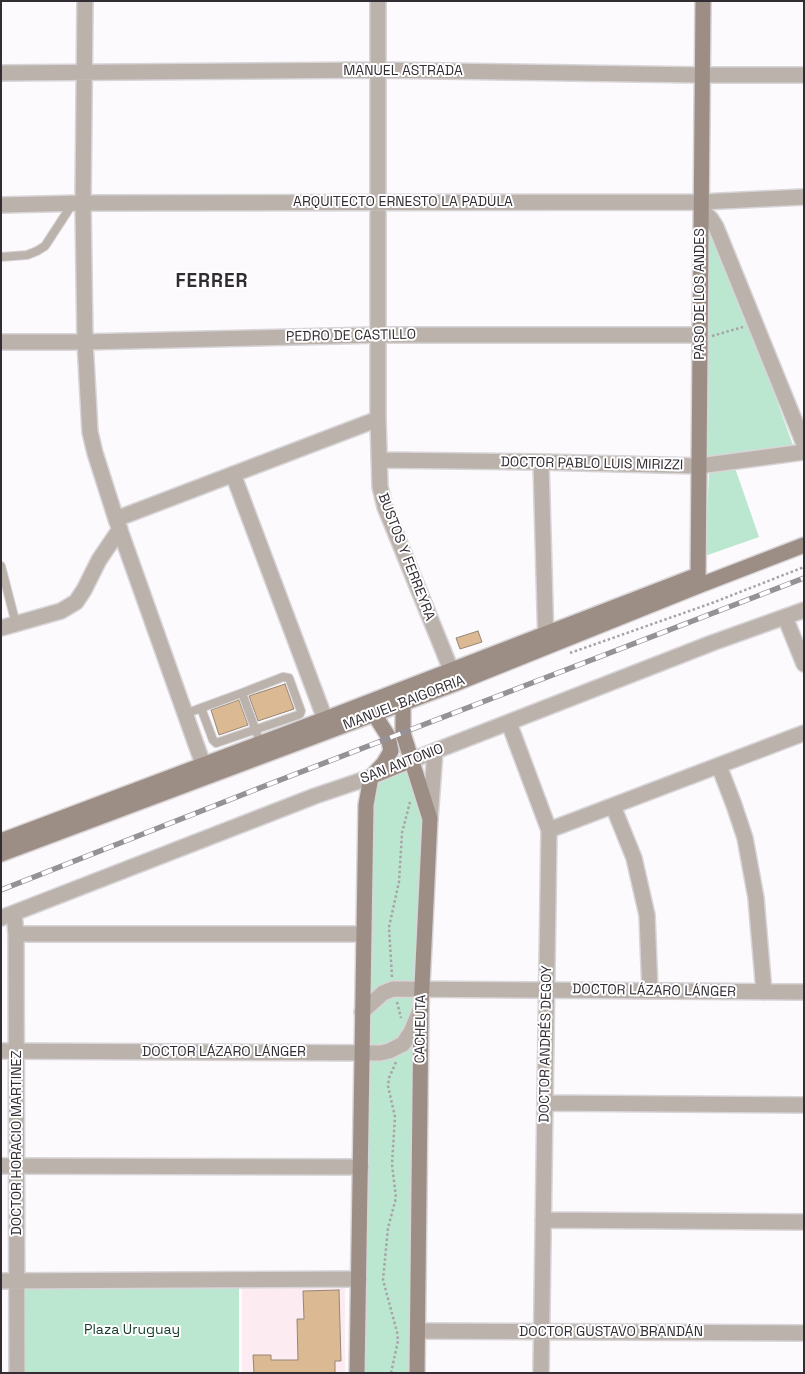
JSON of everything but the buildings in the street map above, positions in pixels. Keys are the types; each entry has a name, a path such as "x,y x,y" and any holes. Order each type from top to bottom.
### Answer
{"main road":[{"name":"PASO DE LOS ANDES","path":"698,580 699,466 704,336 701,205 703,1"},
{"name":"MANUEL BAIGORRIA","path":"280,735 372,708 453,677 698,580 804,534"},
{"name":"MANUEL BAIGORRIA","path":"698,580 804,546"},
{"name":"CACHEUTA","path":"401,696 403,733 430,819 421,1007 417,1373"},
{"name":"MANUEL BAIGORRIA","path":"1,841 280,735 325,719 372,708"},
{"path":"357,1373 366,805 371,777 384,763 390,751 388,736 372,708"},
{"name":"MANUEL BAIGORRIA","path":"1,854 237,751"},
{"name":"SAN ANTONIO","path":"371,777 412,760"}],"street":[{"path":"85,1 78,203 90,432 118,524 203,764"},
{"name":"BUSTOS Y FERREYRA","path":"378,1 378,419 380,487 385,507 453,677"},
{"name":"MANUEL ASTRADA","path":"1,73 378,70 804,75"},
{"name":"ARQUITECTO ERNESTO LA PADULA","path":"1,205 378,202 701,205 804,197"},
{"path":"701,205 716,227 804,444"},
{"name":"PEDRO DE CASTILLO","path":"1,342 84,342 378,335 704,336"},
{"path":"9,626 61,611 76,602 118,524 233,474 378,419"},
{"name":"DOCTOR PABLO LUIS MIRIZZI","path":"379,460 699,466 804,452"},
{"path":"541,462 546,641"},
{"path":"233,474 325,719"},
{"name":"SAN ANTONIO","path":"412,760 712,643 804,610"},
{"path":"785,617 804,664"},
{"name":"DOCTOR ANDRÉS DEGOY","path":"509,723 549,830 541,1373"},
{"path":"549,830 804,733"},
{"path":"430,819 435,751"},
{"path":"719,766 745,838 756,898 764,992"},
{"name":"SAN ANTONIO","path":"8,916 315,796 371,777"},
{"path":"613,806 634,858 647,915 650,991"},
{"name":"DOCTOR HORACIO MARTINEZ","path":"8,916 16,934 9,1051 17,1166 17,1373"},
{"path":"16,934 363,934"},
{"path":"362,1012 383,993 393,989"},
{"name":"DOCTOR LÁZARO LÁNGER","path":"393,989 804,992"},
{"path":"403,1044 411,1032 421,1007"},
{"name":"DOCTOR LÁZARO LÁNGER","path":"9,1051 380,1053 390,1051 403,1044"},
{"path":"545,1103 804,1105"},
{"path":"1,1166 361,1167"},
{"path":"543,1220 804,1222"},
{"path":"1,1281 359,1279"},
{"name":"DOCTOR GUSTAVO BRANDÁN","path":"418,1331 804,1333"}],"lane":[{"path":"1,256 27,255 37,252 45,246 78,203"},
{"path":"1,566 9,626"},
{"path":"185,714 200,708 242,693 283,677 289,678 301,711 280,735 237,751 213,740 200,708"},
{"path":"242,693 260,743"}],"path":[{"path":"704,336 749,325"},
{"path":"563,656 712,603 804,567"},
{"path":"391,1373 398,1341 383,1280 388,1228 396,1198 392,1164 395,1116 388,1086 389,1078 403,1044 404,1026 393,989 389,927 399,882 402,833 410,800"}],"shaded area":[{"path":"242,1285 345,1285 345,1373 242,1373"}],"green space":[{"path":"710,230 749,325 793,445 789,449 708,458"},
{"path":"734,465 759,537 705,556 709,474"},
{"path":"412,760 427,806 417,1373 357,1373 371,777"},
{"name":"Plaza Uruguay","path":"239,1286 239,1373 24,1373 24,1287"}],"railway":[{"path":"1,890 804,578"}],"district":[{"name":"FERRER","path":"212,282"}]}
